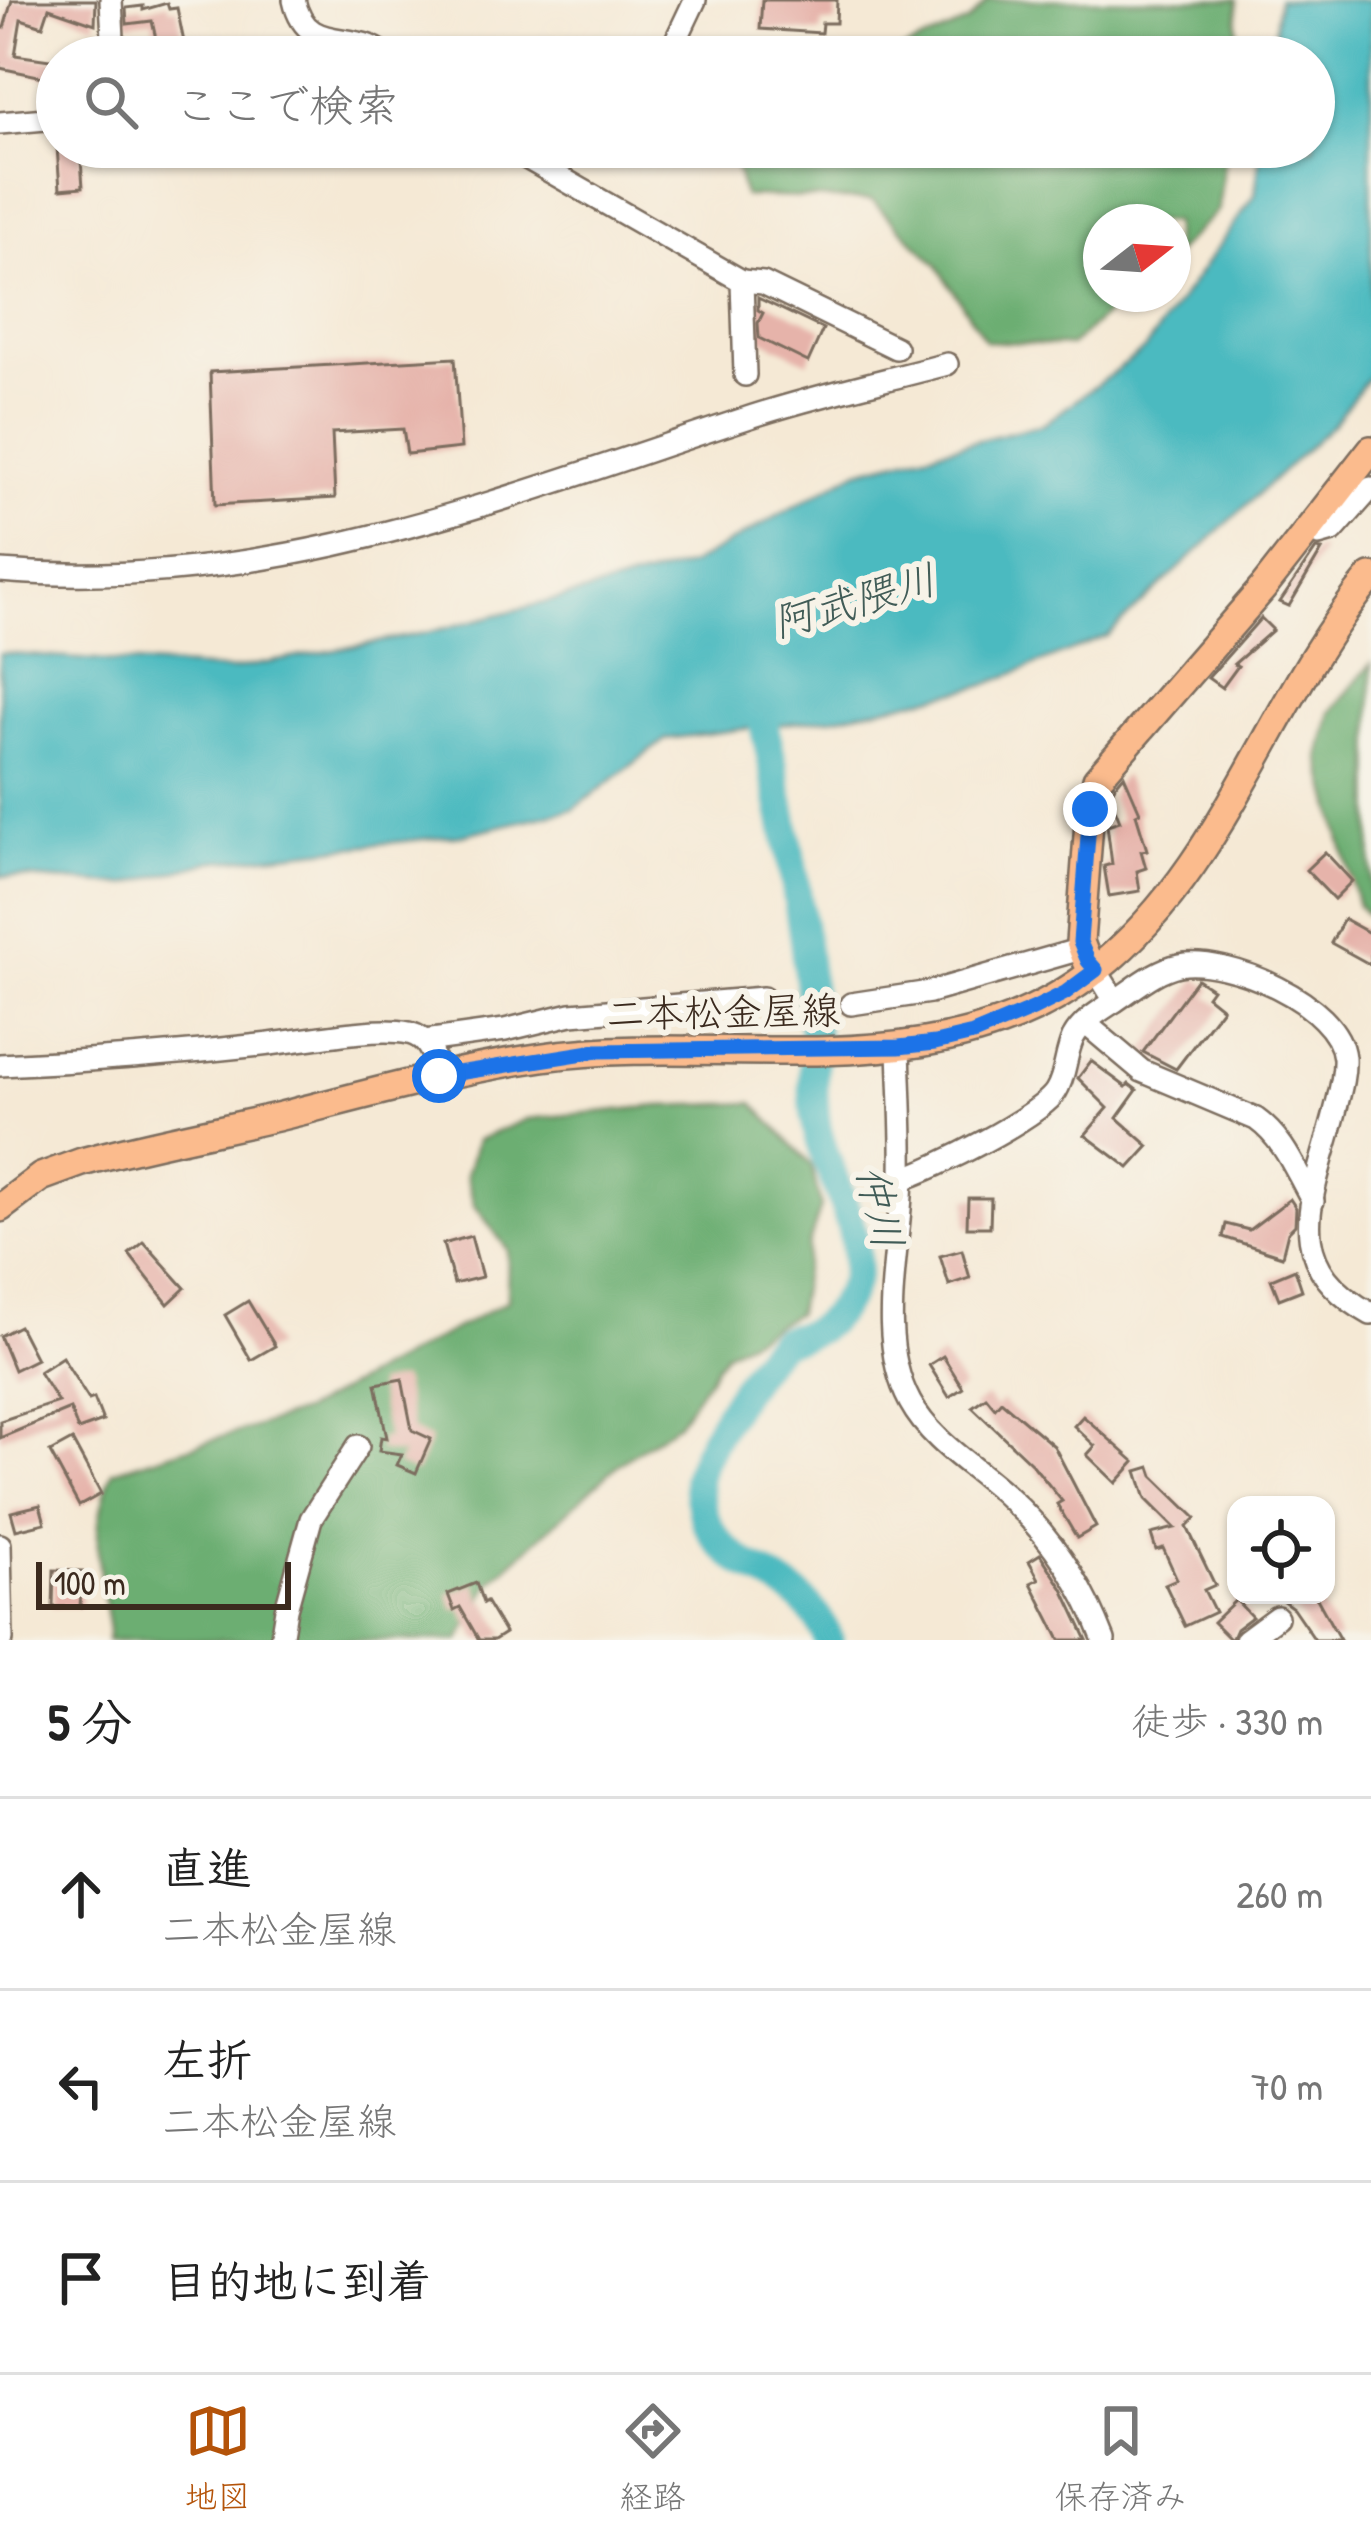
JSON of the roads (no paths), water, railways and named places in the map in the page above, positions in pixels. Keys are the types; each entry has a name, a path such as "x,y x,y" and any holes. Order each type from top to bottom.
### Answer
{"main road":[{"path":"1088,959 1090,809 1097,778 1309,531 1371,450"},
{"name":"二本松金屋線","path":"0,1208 41,1177 82,1162 439,1076 597,1051 899,1047 973,1034 1065,993 1088,959 1151,919 1190,870 1243,783 1269,729 1344,609 1371,577"}],"street":[{"path":"111,0 113,36"},
{"path":"294,0 297,14 322,36"},
{"path":"678,36 695,0"},
{"path":"0,123 36,120"},
{"path":"544,168 742,281 763,283 896,348"},
{"path":"742,281 746,375"},
{"path":"0,571 208,567 356,543 518,496 748,417 947,364"},
{"path":"1309,531 1319,535 1333,531 1371,488"},
{"path":"851,1004 1088,959 1115,1001"},
{"path":"902,1179 941,1163 1054,1096 1073,1038 1115,1001 1174,966 1224,965 1265,980 1329,1028 1342,1047 1344,1072 1308,1234 1315,1263 1352,1303 1371,1313"},
{"path":"424,1041 505,1030 571,1014 763,998"},
{"path":"1085,1023 1142,1071 1272,1130 1313,1201"},
{"path":"0,1065 410,1033 424,1041 439,1076"},
{"path":"899,1047 902,1179 893,1327 903,1388 933,1435 1007,1496 1051,1542 1089,1602 1104,1640"},
{"path":"281,1640 311,1520 358,1446"},
{"path":"0,1545 2,1640"},
{"path":"1246,1640 1276,1617"}],"water":[{"name":"阿武隈川","path":"1278,0 1371,0 1371,374 1334,423 1107,636 983,686 831,718 666,739 574,809 461,835 209,862 125,885 0,876 0,653 230,670 430,632 691,565 859,470 1044,424 1144,350 1171,312 1191,312 1191,284 1255,195 1258,168 1335,168 1335,36 1274,36"}],"waterway":[{"name":"仲川","path":"755,688 802,929 812,1010 817,1128 854,1240 855,1276 837,1312 813,1331 782,1341 757,1368 717,1432 697,1482 704,1516 717,1539 735,1556 797,1595 815,1614 829,1640"}]}
